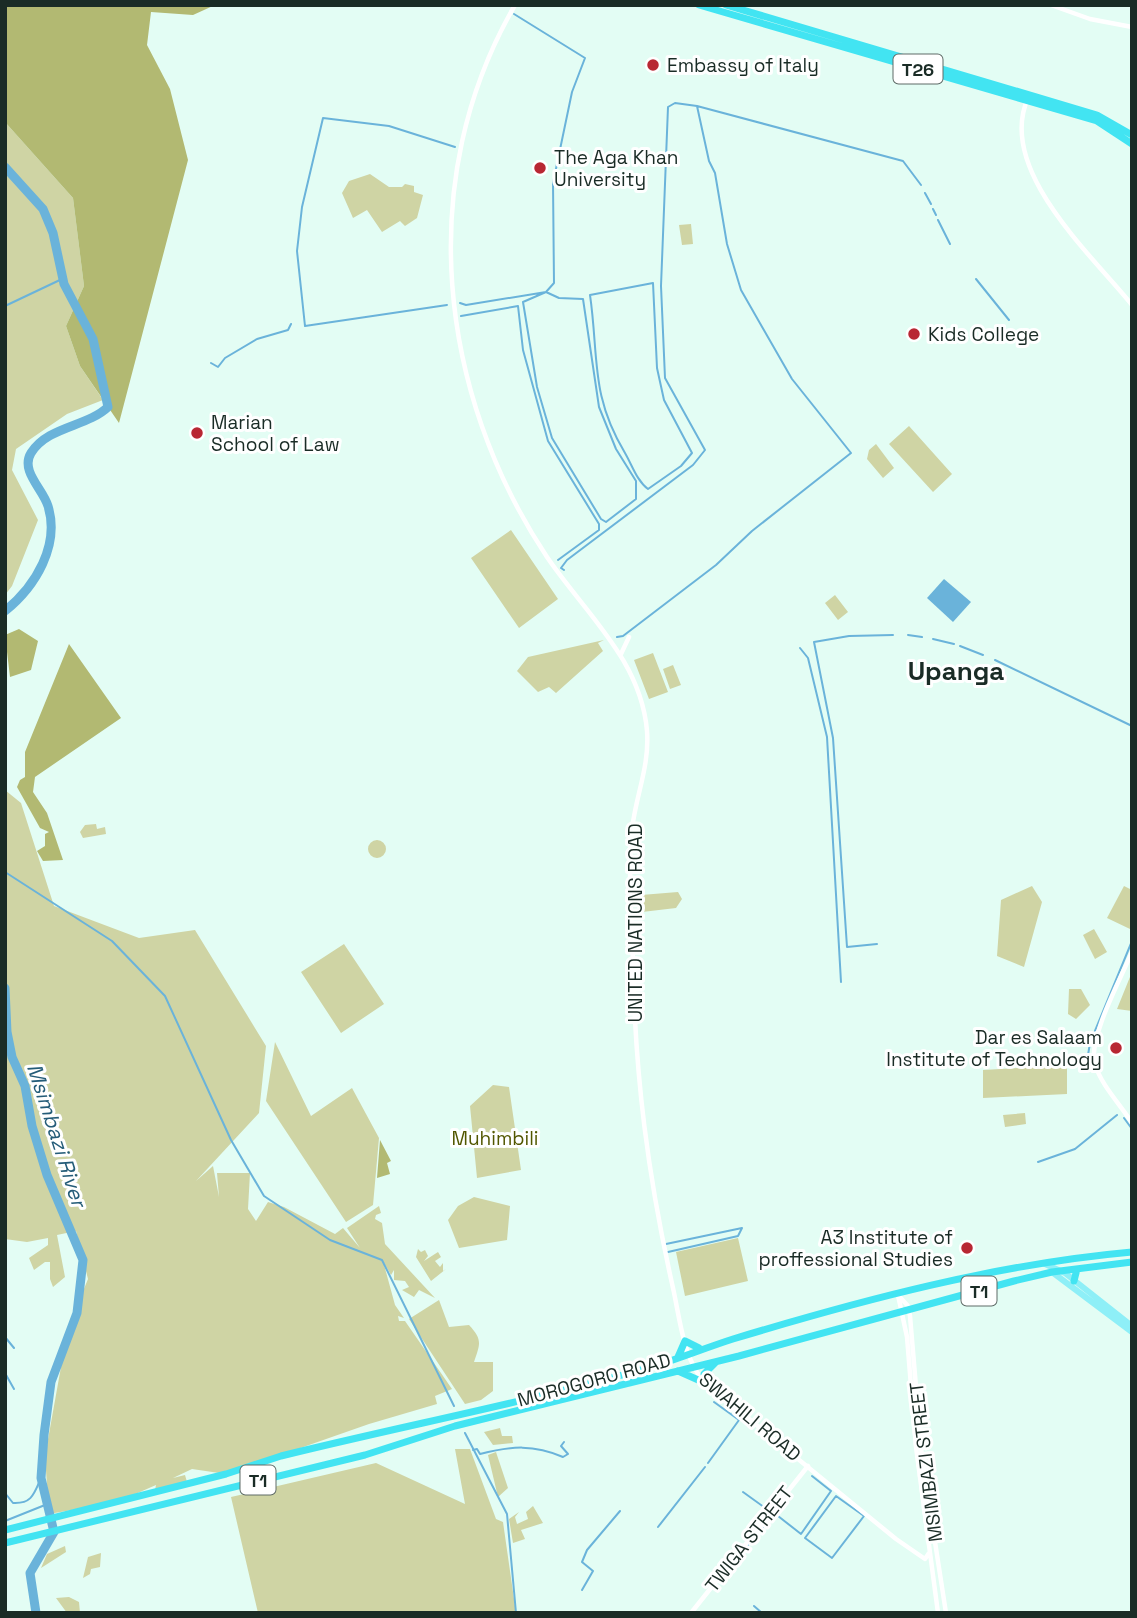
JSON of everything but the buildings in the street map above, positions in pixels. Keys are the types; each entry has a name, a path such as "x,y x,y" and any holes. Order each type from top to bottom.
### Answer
{"highway":[{"name":"T26","path":"699,5 1097,116 1132,135"},
{"name":"T26","path":"726,5 1028,97 1097,121 1132,144"},
{"name":"MOROGORO ROAD","path":"5,1530 226,1474 281,1455 469,1412 678,1358 701,1349 898,1295 1043,1263 1132,1252"},
{"name":"MOROGORO ROAD","path":"5,1543 365,1455 455,1426 473,1424 719,1361 1056,1272 1132,1262"},
{"path":"1074,1281 1077,1269"},
{"path":"678,1358 685,1341 701,1349"},
{"path":"705,1383 704,1374 719,1361"},
{"path":"678,1371 705,1383"}],"main road":[{"path":"1043,1263 1132,1332"},
{"path":"1056,1272 1074,1281 1132,1326"}],"street":[{"name":"UNITED NATIONS ROAD","path":"515,5 481,76 459,151 449,242 453,312 475,408 500,478 554,566 621,654 638,688 647,731 645,772 634,816 630,857 638,1091 664,1248 693,1367"},
{"path":"1051,5 1090,19 1132,27"},
{"path":"1028,97 1021,141 1030,172 1056,213 1132,305"},
{"path":"621,654 629,637"},
{"path":"1132,952 1100,1029 1093,1057 1100,1076 1132,1123"},
{"path":"898,1295 906,1312"},
{"name":"MSIMBAZI STREET","path":"906,1312 929,1553 939,1613"},
{"name":"MSIMBAZI STREET","path":"906,1312 922,1458 946,1613"},
{"name":"SWAHILI ROAD","path":"693,1367 705,1383 896,1539 925,1559 929,1553"},
{"name":"TWIGA STREET","path":"691,1613 808,1466"}],"green space":[{"path":"5,5 215,5 193,15 151,12 147,45 170,89 188,160 119,423 80,366 66,326 84,286 73,198 5,122"},
{"path":"5,122 73,198 84,286 66,326 80,366 103,400 67,414 16,449 12,470 38,520 12,586 5,595"},
{"path":"370,174 389,187 402,187 405,184 414,186 414,192 423,195 417,218 405,226 400,221 382,232 367,210 353,218 342,193 349,181"},
{"path":"691,224 693,244 682,245 679,225"},
{"path":"909,426 952,474 933,492 889,444"},
{"path":"876,444 894,468 883,478 867,459 869,450"},
{"path":"511,530 558,599 519,628 471,558"},
{"path":"835,595 848,612 838,620 825,603"},
{"path":"19,629 38,641 31,670 10,677 5,635"},
{"path":"604,640 598,643 603,651 556,693 549,687 538,692 517,671 528,657"},
{"path":"69,644 121,718 35,777 33,792 47,813 63,860 43,861 37,851 45,846 45,834 49,832 40,828 17,787 25,777 25,752"},
{"path":"653,653 668,692 649,699 634,660"},
{"path":"673,665 681,685 670,689 663,669"},
{"path":"5,790 21,803 54,906 139,938 195,930 266,1046 259,1113 196,1181 213,1166 219,1197 217,1173 250,1173 248,1209 256,1221 268,1202 284,1207 335,1234 343,1228 360,1248 347,1228 379,1206 381,1213 376,1215 375,1219 382,1223 385,1244 435,1298 419,1290 414,1297 402,1290 409,1287 405,1281 394,1280 394,1270 391,1275 383,1261 395,1305 404,1318 398,1316 399,1321 405,1321 452,1389 435,1396 437,1404 369,1424 226,1474 192,1469 173,1478 185,1475 187,1482 155,1490 156,1485 117,1502 49,1514 45,1456 68,1328 88,1279 76,1231 57,1235 65,1277 53,1287 50,1262 45,1262 34,1270 29,1258 48,1245 48,1238 27,1242 5,1239"},
{"path":"96,824 97,829 105,827 106,834 83,838 80,832 85,825"},
{"path":"377,840 383,843 386,849 383,855 377,858 371,855 368,849 371,843"},
{"path":"1032,886 1042,902 1024,967 997,956 1001,900"},
{"path":"1124,886 1132,890 1130,929 1107,918"},
{"path":"678,892 682,899 676,908 642,912 641,895"},
{"path":"1094,929 1107,952 1095,959 1083,935"},
{"path":"344,944 384,1004 341,1033 301,972"},
{"path":"1132,972 1132,1011 1117,1009"},
{"path":"1069,989 1081,989 1090,1005 1076,1019 1068,1014"},
{"path":"275,1042 311,1116 352,1088 379,1138 373,1205 346,1222 266,1101"},
{"path":"1067,1065 1067,1094 983,1098 983,1070"},
{"name":"Muhimbili","path":"493,1085 509,1087 521,1170 477,1178 470,1106"},
{"path":"1025,1113 1026,1124 1005,1127 1003,1115"},
{"path":"380,1140 391,1161 387,1163 390,1174 377,1178"},
{"path":"474,1197 510,1206 507,1240 459,1248 448,1220 458,1206"},
{"path":"738,1238 748,1281 685,1296 676,1252"},
{"path":"418,1249 421,1252 425,1250 428,1256 424,1261 438,1252 441,1257 435,1261 440,1267 443,1263 443,1271 446,1269 431,1281 416,1257"},
{"path":"439,1300 449,1327 469,1325 477,1335 479,1346 474,1362 493,1362 493,1391 481,1400 465,1404 409,1319"},
{"path":"500,1428 502,1436 512,1436 513,1443 493,1445 484,1432"},
{"path":"455,1449 470,1449 496,1519 503,1522 516,1613 258,1613 231,1497 376,1463 465,1504"},
{"path":"496,1452 508,1488 498,1497 488,1455"},
{"path":"533,1506 543,1523 521,1530 525,1539 513,1543 509,1519 519,1512 515,1517 517,1524 528,1519 526,1512"},
{"path":"65,1546 66,1552 41,1568 47,1554"},
{"path":"101,1553 100,1567 91,1569 90,1574 83,1578 88,1557"},
{"path":"69,1597 79,1602 80,1613 67,1613 56,1598"}],"water":[{"path":"944,579 971,602 953,622 927,598"}],"waterway":[{"path":"460,303 466,305 546,292 554,283 553,183 572,92 585,58 514,14"},
{"path":"564,570 561,568 567,560 693,465 705,450 665,378 661,286 668,107 675,103 697,106 709,161 715,173 727,244 741,290 792,379 851,453 752,531 716,565 623,636 617,637"},
{"path":"697,106 903,161 921,185"},
{"path":"447,305 305,326 297,251 302,207 323,118 389,126 455,147"},
{"name":"Msimbazi River","path":"5,167 43,209 53,233 64,284 93,339 108,407 90,419 47,437 31,453 28,466 48,506 51,535 43,564 26,590 5,611"},
{"path":"925,193 931,204"},
{"path":"933,209 936,215"},
{"path":"938,220 950,244"},
{"path":"5,306 62,279"},
{"path":"976,279 1009,320"},
{"path":"653,283 657,368 664,400 692,453 681,466 648,489 635,472 606,413 598,376 590,295 653,283"},
{"path":"546,292 559,298 583,299 599,407 616,449 636,481 636,499 606,522 601,519 552,438 537,387 523,302 546,292"},
{"path":"461,316 518,306 523,350 548,441 599,524 599,530 558,560"},
{"path":"211,363 218,367 225,358 257,339 288,330 291,324"},
{"path":"877,944 847,947 833,738 814,642 849,636 893,635"},
{"path":"908,635 922,637"},
{"path":"933,639 954,644"},
{"path":"960,646 983,655"},
{"path":"800,648 808,658 827,737 841,982"},
{"path":"995,660 1132,726"},
{"path":"5,872 112,941 165,996 231,1140 264,1196 330,1240 382,1260 454,1406"},
{"path":"1095,1068 1088,1055 1090,1043 1132,941"},
{"name":"Msimbazi River","path":"5,988 7,1032 12,1057 25,1086 32,1126 47,1175 83,1260 77,1313 51,1382 41,1478 54,1532 30,1573 36,1613"},
{"path":"1038,1162 1075,1149 1117,1115"},
{"path":"1124,1118 1132,1129"},
{"path":"666,1244 742,1228 738,1236 668,1252"},
{"path":"5,1337 14,1348"},
{"path":"5,1373 14,1389"},
{"path":"708,1463 739,1420 714,1402"},
{"path":"465,1433 507,1514 516,1613"},
{"path":"473,1450 477,1449 480,1454 502,1449 532,1448 563,1457 568,1454 561,1446 564,1442"},
{"path":"658,1527 705,1467"},
{"path":"778,1516 801,1534 831,1491 812,1476"},
{"path":"5,1493 13,1503 24,1502 34,1493 41,1478"},
{"path":"743,1492 768,1510"},
{"path":"836,1496 864,1516 832,1558 805,1538 836,1496"},
{"path":"5,1521 45,1505"},
{"path":"582,1590 593,1571 582,1562 587,1550 620,1511"},
{"path":"746,1547 772,1517"},
{"path":"754,1606 762,1613"}],"place":[{"name":"Embassy of Italy","path":"653,65"},
{"name":"The Aga Khan University","path":"540,168"},
{"name":"Kids College","path":"914,334"},
{"name":"Marian School of Law","path":"197,433"},
{"name":"Dar es Salaam Institute of Technology","path":"1116,1048"},
{"name":"A3 Institute of proffessional Studies","path":"967,1248"}],"district":[{"name":"Upanga","path":"956,671"}]}
